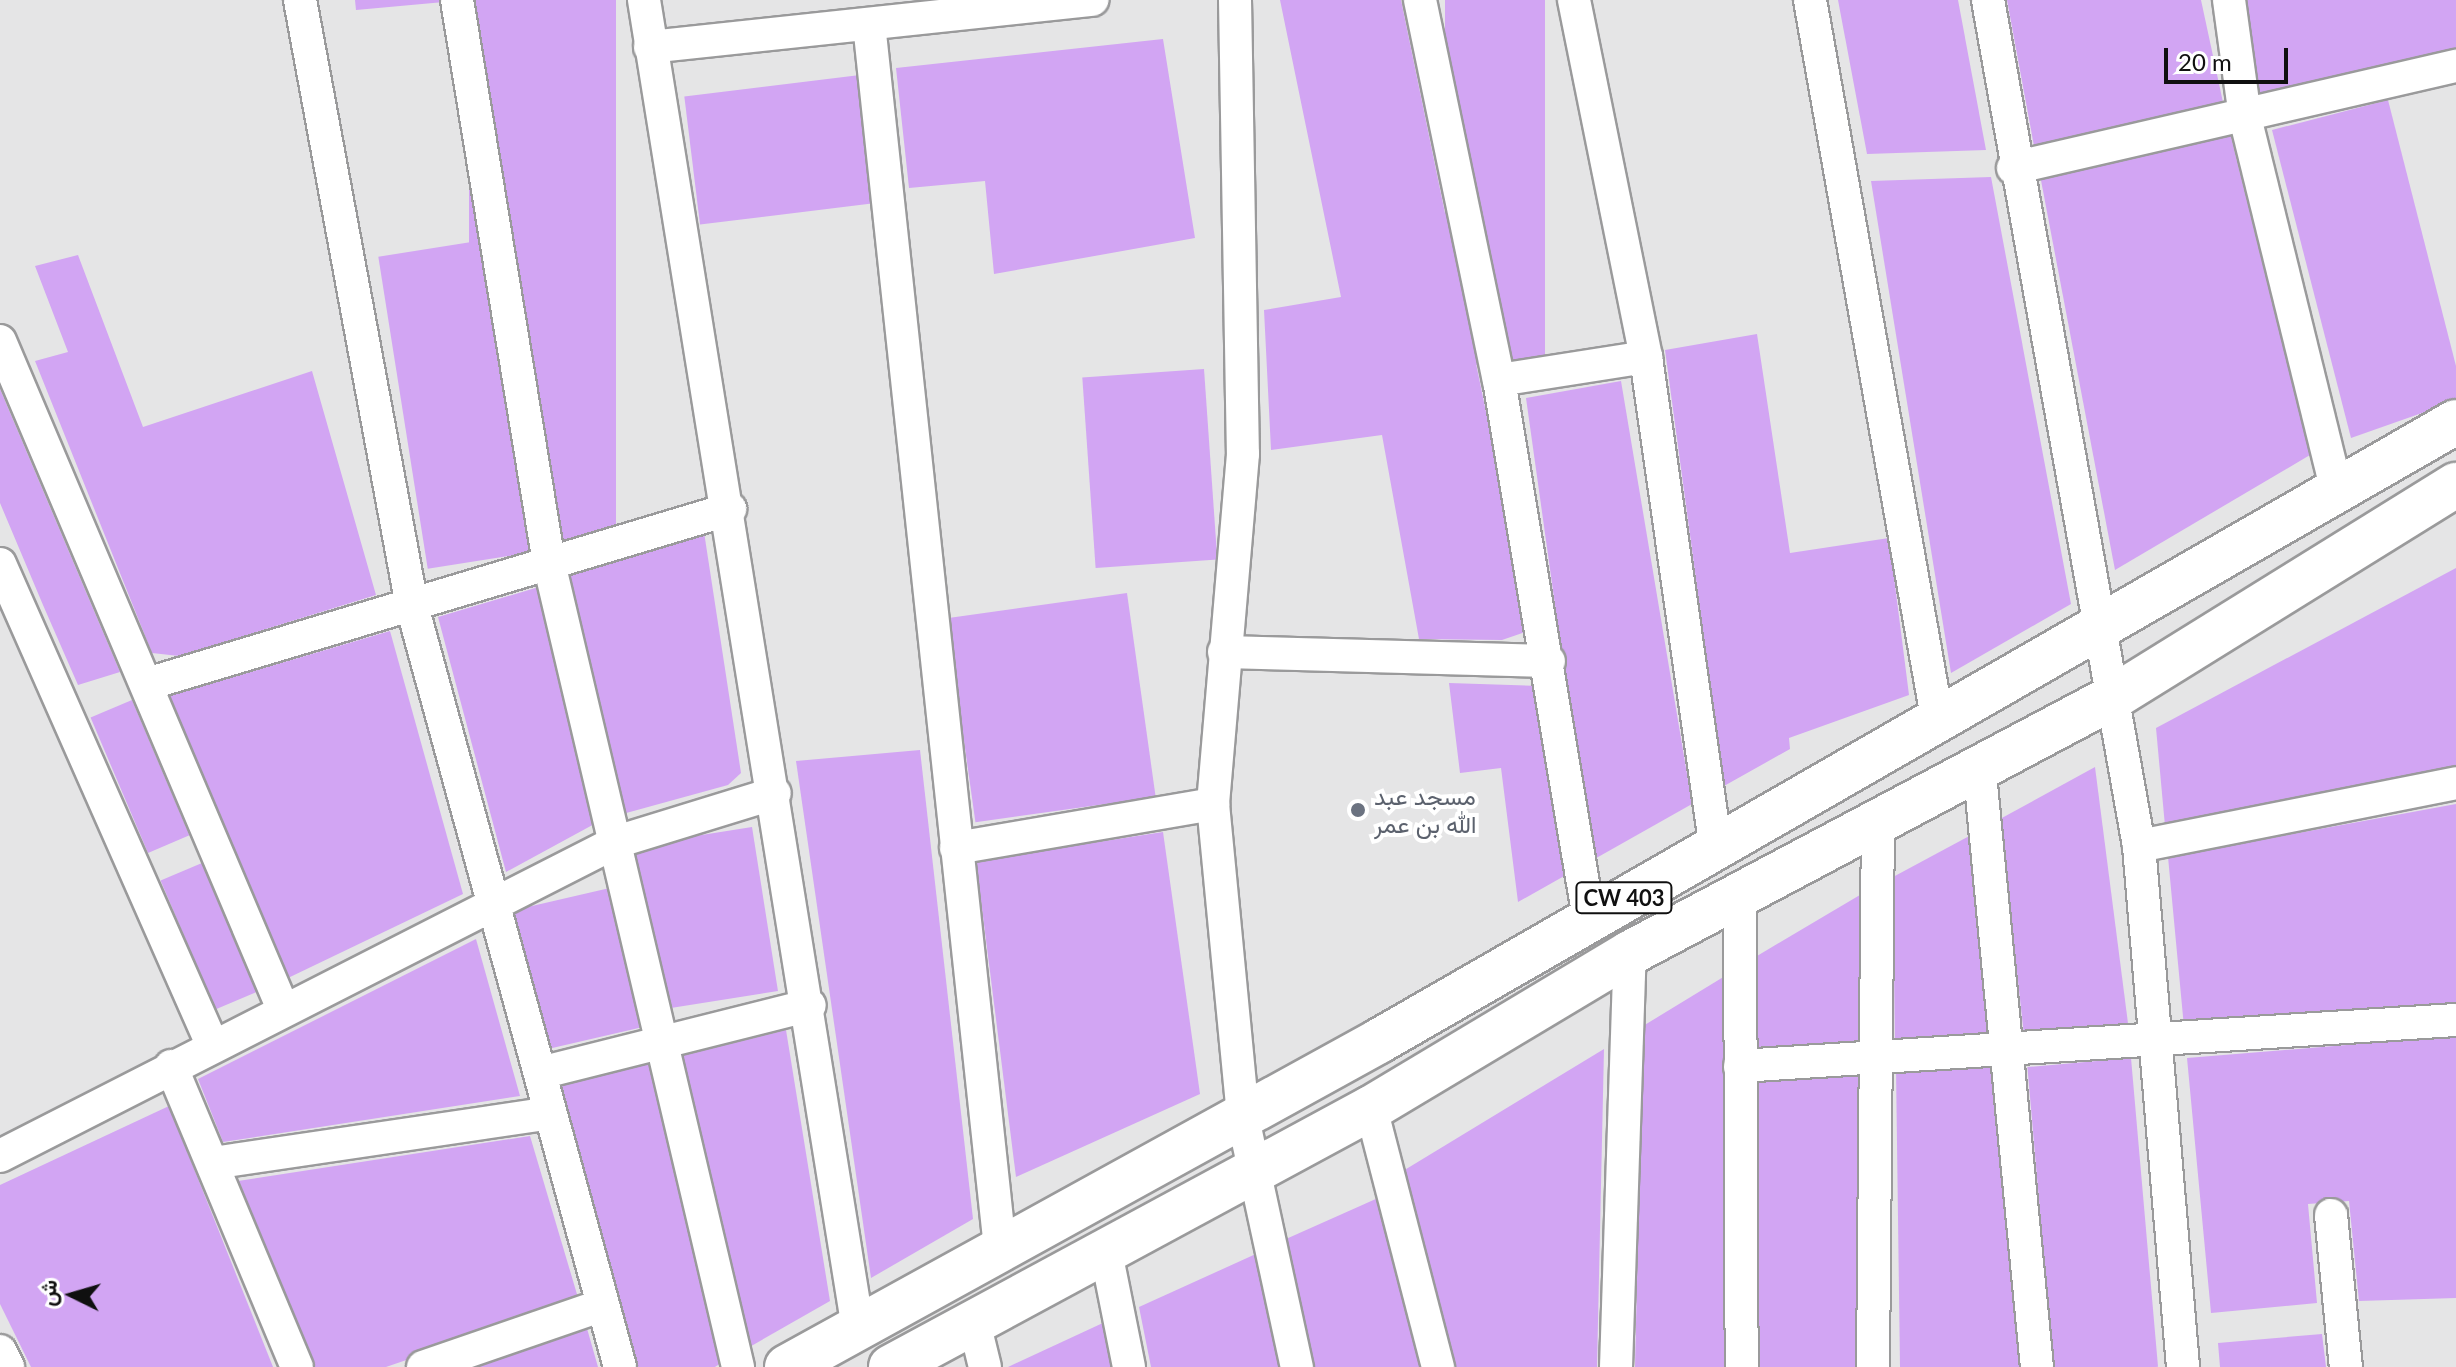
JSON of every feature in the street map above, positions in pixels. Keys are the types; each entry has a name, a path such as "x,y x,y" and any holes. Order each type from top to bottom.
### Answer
{"main road":[{"name":"CW 403","path":"787,1367 1243,1118 1715,843 2104,624 2336,487 2456,422"},
{"name":"CW 403","path":"891,1367 1371,1108 1630,953 1979,764 2117,695 2456,485"}],"street":[{"path":"300,0 412,606 620,1367"},
{"path":"457,0 549,563 738,1367"},
{"path":"644,0 810,1005 858,1328"},
{"path":"650,47 1093,0"},
{"path":"1235,0 1244,397 1213,804 1243,1118 1257,1171 1297,1367"},
{"path":"1420,0 1499,380 1549,661 1589,919"},
{"path":"1574,0 1646,357 1715,843"},
{"path":"1810,0 1937,717"},
{"path":"1988,0 2013,168 2104,624 2139,846 2159,1044 2183,1367"},
{"path":"2229,0 2245,117 2336,487"},
{"path":"869,24 1000,1248"},
{"path":"2013,168 2456,66"},
{"path":"0,341 283,1009"},
{"path":"1499,380 1646,357"},
{"path":"147,684 730,509"},
{"path":"0,564 211,1042"},
{"path":"1224,652 1549,661"},
{"path":"1979,764 2011,1050 2037,1367"},
{"path":"2139,846 2456,783"},
{"path":"0,1156 211,1042 616,842 775,793"},
{"path":"956,848 1213,804"},
{"path":"1873,1367 1878,820"},
{"path":"1740,894 1742,1367"},
{"path":"1616,1367 1630,953"},
{"path":"540,1073 810,1005"},
{"path":"1740,1066 2159,1044 2456,1020"},
{"path":"171,1066 297,1367"},
{"path":"1371,1108 1438,1367"},
{"path":"213,1163 550,1113"},
{"path":"2331,1215 2346,1367"},
{"path":"1106,1252 1129,1367"},
{"path":"423,1367 603,1305"},
{"path":"974,1322 985,1367"},
{"path":"0,1351 8,1367"}],"building":[{"path":"355,0 444,0 444,2 356,10"},
{"path":"469,0 616,0 616,551 469,551"},
{"path":"1280,0 1401,0 1531,630 1502,640 1419,639 1382,435 1271,450 1264,310 1341,297"},
{"path":"1445,0 1545,0 1545,365 1445,365"},
{"path":"1838,0 1958,0 1986,150 1867,154"},
{"path":"2007,0 2201,0 2224,107 2034,146"},
{"path":"2240,0 2456,0 2456,49 2259,93"},
{"path":"1163,39 1195,238 994,274 985,181 909,188 896,68"},
{"path":"860,75 876,203 700,225 684,97"},
{"path":"2388,100 2456,366 2456,401 2351,438 2272,130"},
{"path":"2230,133 2310,455 2115,570 2040,175"},
{"path":"1991,177 2071,604 1951,673 1871,181"},
{"path":"484,240 533,552 428,569 378,257"},
{"path":"78,255 143,427 312,371 376,595 179,656 152,653 35,361 68,352 35,266"},
{"path":"1757,334 1790,553 1889,538 1909,695 1789,738 1790,749 1724,786 1665,350"},
{"path":"1204,369 1217,560 1096,568 1082,378"},
{"path":"1621,381 1692,804 1591,861 1526,398"},
{"path":"0,389 120,672 78,685 43,605 0,503"},
{"path":"704,532 741,773 728,785 619,815 564,578"},
{"path":"2456,568 2456,770 2165,826 2156,728"},
{"path":"542,586 598,822 506,872 438,617"},
{"path":"1127,593 1156,797 975,822 947,618"},
{"path":"390,631 463,894 288,978 169,696"},
{"path":"1449,683 1541,686 1566,875 1518,902 1501,768 1460,773"},
{"path":"132,700 189,835 148,853 91,718"},
{"path":"920,750 973,1219 871,1278 796,761"},
{"path":"2095,767 2129,1031 2024,1035 2000,819"},
{"path":"2456,804 2456,1010 2184,1027 2168,857"},
{"path":"752,827 778,991 654,1011 628,847"},
{"path":"1163,832 1200,1094 1016,1177 976,861"},
{"path":"1973,834 1996,1044 1895,1048 1893,877"},
{"path":"202,863 257,992 215,1009 161,881"},
{"path":"614,887 646,1026 546,1050 514,910"},
{"path":"1865,892 1864,1051 1756,1055 1757,956"},
{"path":"476,939 520,1096 223,1142 198,1079"},
{"path":"1725,976 1724,1367 1635,1367 1643,1026"},
{"path":"786,1030 830,1301 746,1349 677,1057"},
{"path":"2456,1036 2456,1298 2359,1301 2349,1201 2308,1204 2317,1303 2211,1313 2187,1058"},
{"path":"1604,1049 1597,1367 1449,1367 1398,1174"},
{"path":"2131,1058 2158,1367 2054,1367 2027,1067"},
{"path":"656,1062 724,1361 715,1367 638,1367 561,1086"},
{"path":"1997,1064 2027,1367 1900,1367 1896,1068"},
{"path":"1756,1073 1864,1073 1864,1367 1756,1367"},
{"path":"169,1106 273,1367 31,1367 0,1304 0,1185"},
{"path":"530,1136 579,1301 386,1367 312,1367 238,1181"},
{"path":"1378,1198 1422,1367 1314,1367 1286,1239"},
{"path":"1258,1253 1281,1367 1151,1367 1139,1307"},
{"path":"1105,1322 1114,1367 1008,1367"},
{"path":"586,1325 598,1367 466,1367"},
{"path":"2322,1334 2326,1367 2220,1367 2218,1343"}],"place":[{"name":"مسجد عبد الله بن عمر","path":"1358,810"}]}
